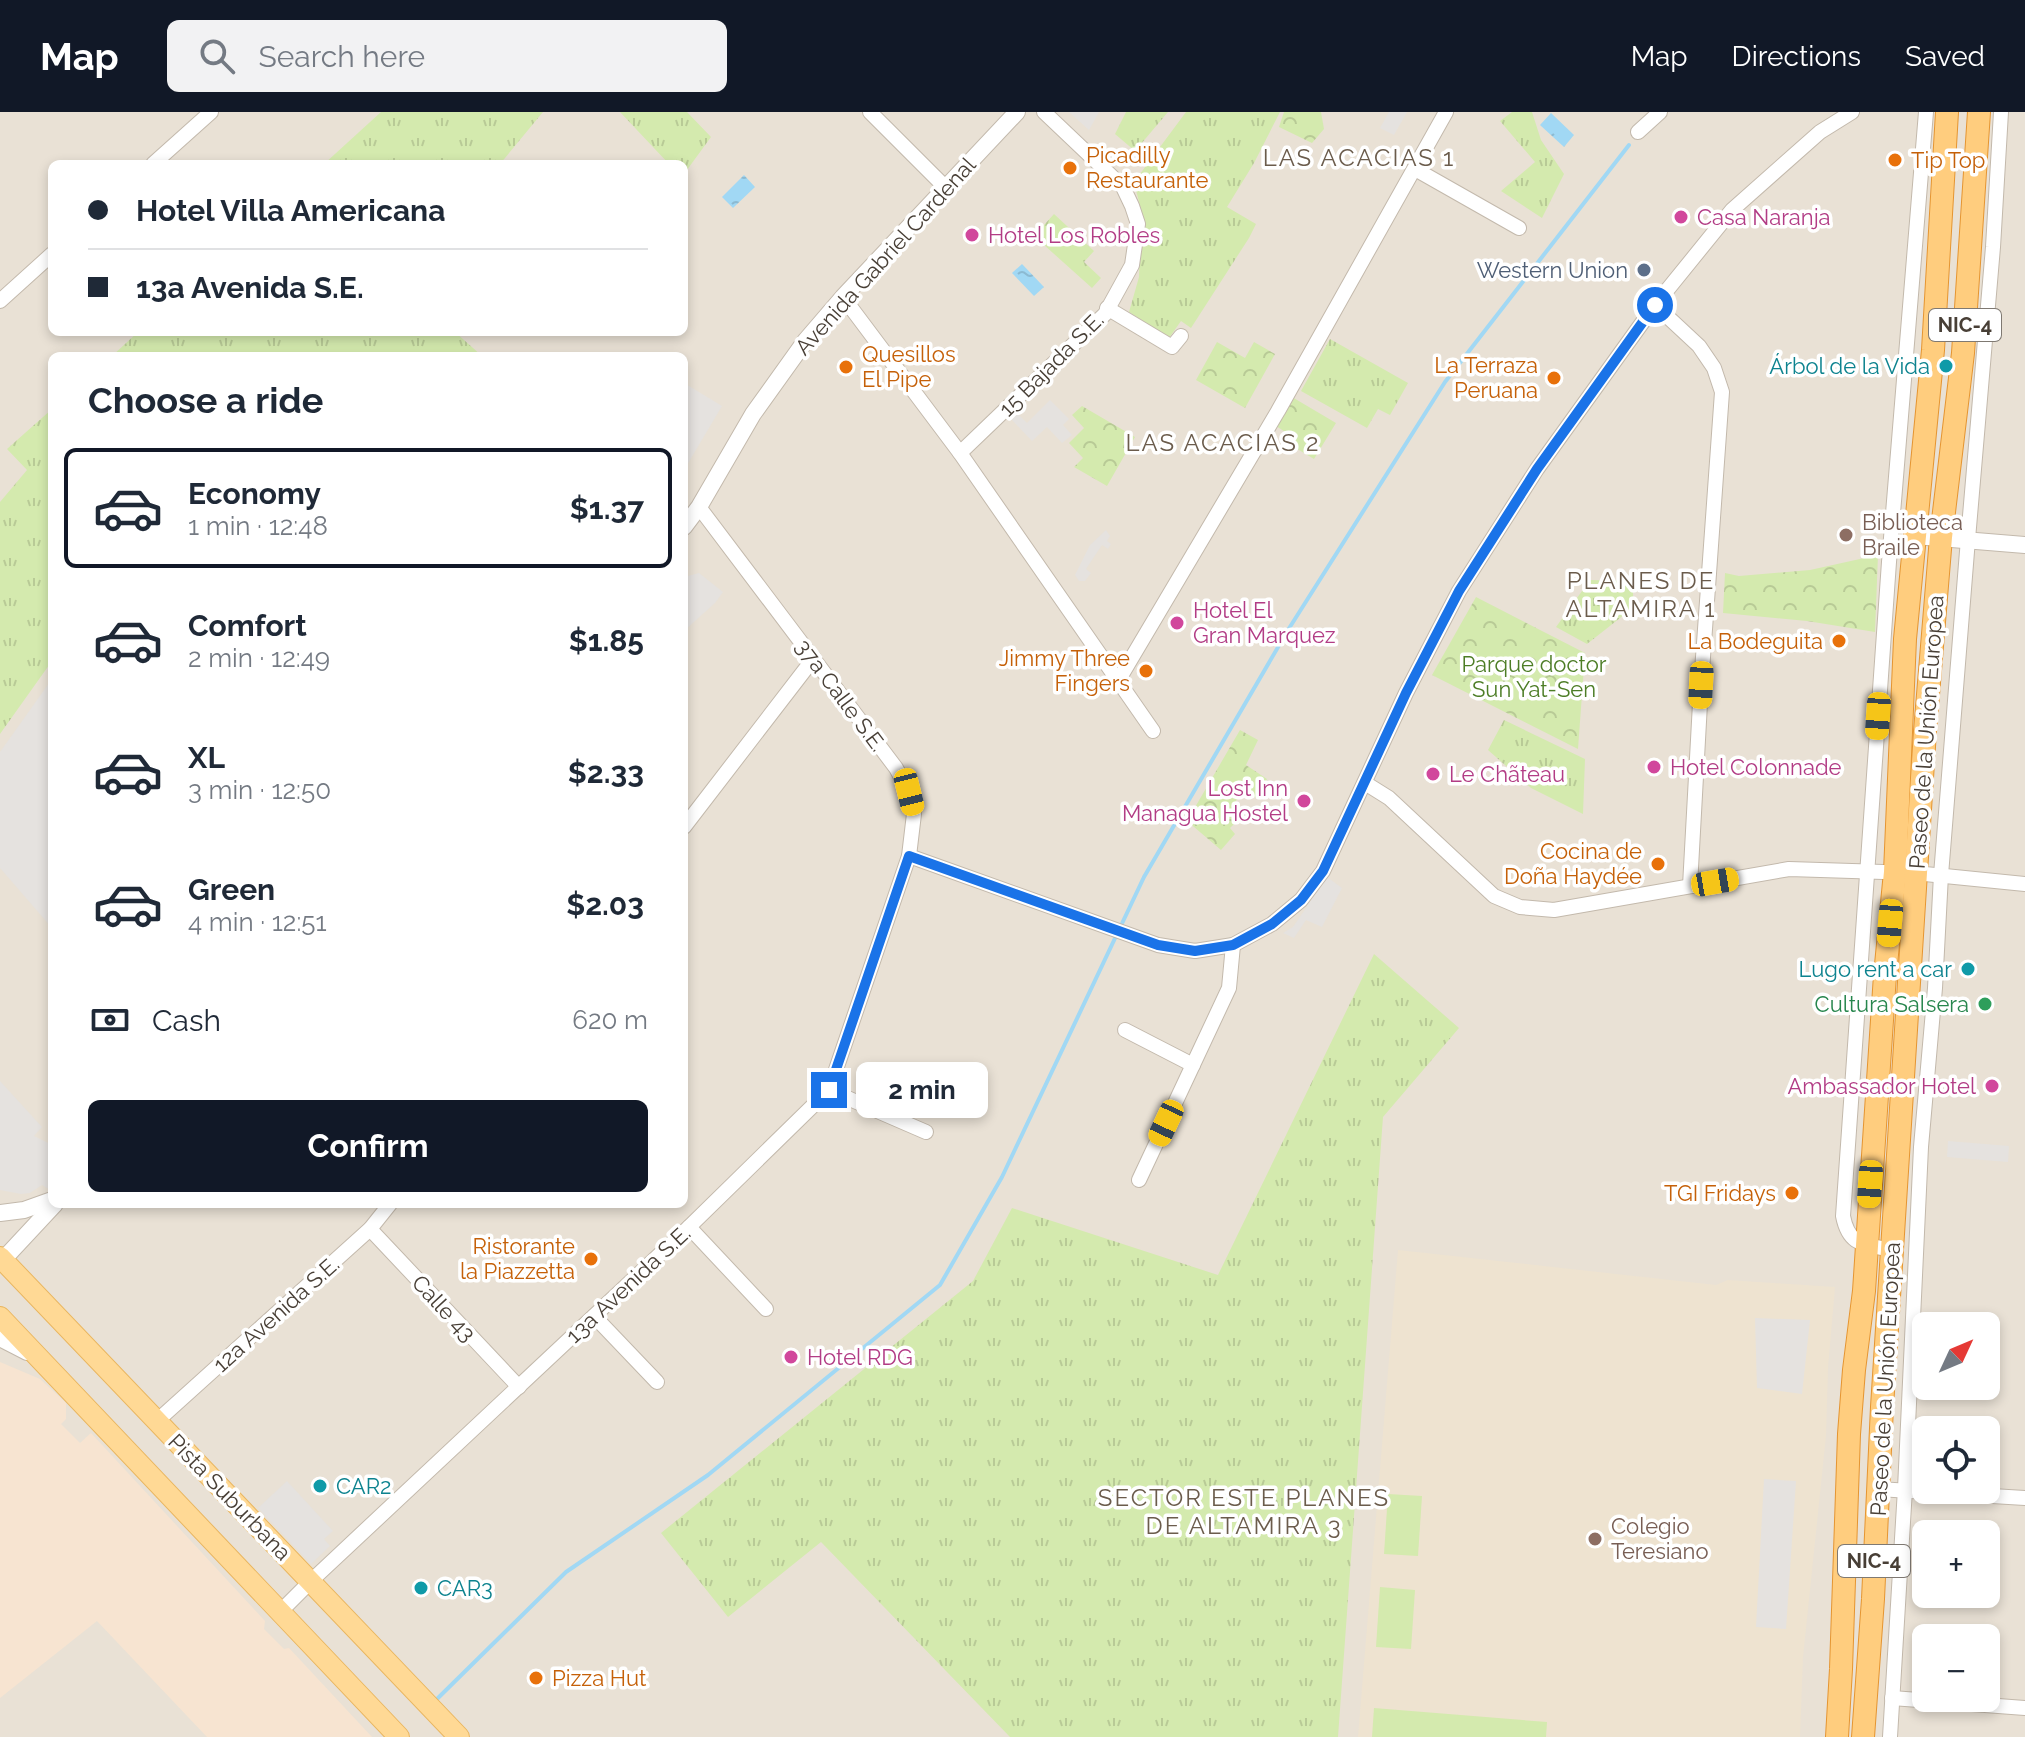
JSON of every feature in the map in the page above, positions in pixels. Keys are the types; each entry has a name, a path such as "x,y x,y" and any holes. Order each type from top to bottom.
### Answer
{"highway":[{"name":"Paseo de la Unión Europea","path":"1863,1737 1892,1250 1905,872 1905,639 1933,350 1947,112"},
{"name":"Paseo de la Unión Europea","path":"1837,1737 1849,1434 1864,1291 1885,975 1905,872 1963,353 1979,112"}],"main road":[{"name":"Pista Suburbana","path":"1,1260 459,1737"},
{"name":"Pista Suburbana","path":"0,1317 399,1737"}],"street":[{"path":"157,160 211,112"},
{"path":"870,112 946,188"},
{"name":"Avenida Gabriel Cardenal","path":"688,522 779,376 843,297 1017,112"},
{"name":"15 Bajada S.E.","path":"960,453 1105,314 1132,265 1138,224 1123,187 1044,112"},
{"path":"1118,681 1278,411 1446,112"},
{"path":"1638,132 1660,112"},
{"path":"909,856 1158,945 1195,951 1233,945 1272,924 1301,900 1323,871 1406,693 1459,591 1537,469 1655,305 1732,210 1820,132 1852,112"},
{"path":"1892,1250 1857,1242 1845,1229 1843,1216 1892,531 1926,112"},
{"path":"1890,1737 1921,1147 1993,247 2001,112"},
{"path":"1415,169 1519,228"},
{"path":"0,301 48,258"},
{"path":"843,297 960,453 1153,731"},
{"path":"1655,305 1699,346 1714,368 1722,392 1690,886"},
{"path":"1107,308 1172,347 1181,336"},
{"name":"37a Calle S.E.","path":"699,507 896,768 909,792 914,814 909,856"},
{"path":"1915,536 2025,545"},
{"path":"688,822 814,658"},
{"path":"1365,783 1389,798 1494,896 1520,907 1554,910 1789,869 1905,872 2025,884"},
{"name":"13a Avenida S.E.","path":"280,1612 689,1227 829,1090 909,856"},
{"path":"1139,1180 1229,988 1233,945"},
{"path":"1125,1030 1193,1065"},
{"path":"829,1090 926,1132"},
{"path":"0,1213 48,1203"},
{"path":"1,1260 48,1208"},
{"name":"12a Avenida S.E.","path":"157,1421 370,1229 387,1208"},
{"path":"689,1227 766,1309"},
{"name":"Calle 43","path":"370,1229 519,1387"},
{"path":"594,1316 657,1382"},
{"path":"0,1338 21,1347 44,1363"},
{"path":"1878,1489 2025,1498"},
{"path":"1892,1698 2025,1708"}],"shaded area":[{"path":"0,112 2025,112 2025,1737 0,1737"},
{"path":"1069,112 1099,112 1089,130"},
{"path":"1389,112 1407,112 1394,135 1380,128"},
{"path":"688,385 722,406 688,463"},
{"path":"1050,400 1069,419 1063,425 1072,435 1062,443 1047,427 1032,441 1010,418 1016,412 1027,423"},
{"path":"1106,530 1110,536 1107,541 1111,544 1108,549 1102,545 1086,569 1091,573 1085,581 1079,581 1075,575 1090,545"},
{"path":"699,573 723,592 688,627 688,576"},
{"path":"48,685 48,923 0,868 0,752"},
{"path":"1327,877 1342,888 1322,927 1306,920 1294,938 1283,933 1293,927"},
{"path":"0,1081 42,1127 34,1136 48,1143 48,1189 42,1185 30,1193 21,1194 0,1190"},
{"path":"1948,1141 2009,1146 2008,1162 1947,1157"},
{"name":"Colegio Teresiano","path":"1398,1250 1716,1285 1728,1280 1835,1287 1826,1436 1803,1657 1800,1737 1358,1737"},
{"path":"1755,1318 1810,1320 1802,1394 1757,1388"},
{"path":"0,1362 40,1379 66,1403 66,1419 61,1424 80,1443 91,1433 265,1621 264,1629 284,1649 289,1648 372,1737 207,1737 97,1621 0,1698"},
{"path":"1764,1479 1796,1481 1786,1629 1756,1627"},
{"path":"287,1481 333,1531 324,1539 330,1546 311,1564 258,1508"}],"green space":[{"path":"381,112 543,112 503,160 328,160"},
{"path":"620,112 687,112 711,137 688,169 688,160 665,160"},
{"path":"1126,112 1168,112 1135,151 1115,134"},
{"path":"1186,112 1280,112 1227,207 1256,224 1191,328 1181,321 1169,338 1129,312 1139,277 1141,210 1134,182"},
{"path":"1284,112 1321,112 1324,129 1312,143 1279,127"},
{"path":"1512,112 1532,112 1541,140 1564,174 1542,218 1501,191 1535,162 1500,121"},
{"path":"1054,214 1094,251 1084,262 1101,278 1092,288 1034,236"},
{"path":"134,336 460,336 478,352 116,352"},
{"path":"1330,339 1408,383 1390,415 1378,409 1367,428 1301,391"},
{"path":"1217,342 1245,358 1254,342 1275,354 1245,408 1196,380"},
{"path":"1292,397 1336,423 1314,459 1289,444 1293,437 1276,426"},
{"path":"1082,406 1135,437 1107,486 1074,467 1083,458 1069,443 1084,428 1072,415"},
{"path":"48,413 48,667 0,734 0,502 27,470 7,449"},
{"path":"1878,555 1875,632 1807,621 1723,613 1725,573 1739,576 1810,570"},
{"path":"1590,580 1632,581 1634,607 1587,644 1556,627"},
{"name":"Parque doctor Sun Yat-Sen","path":"1476,597 1585,653 1578,749 1432,675"},
{"path":"1504,720 1585,759 1583,814 1531,788 1488,750"},
{"path":"1240,730 1258,740 1246,765 1267,779 1256,798 1246,790 1231,806 1240,818 1230,828 1235,834 1221,850 1187,821"},
{"path":"1374,954 1459,1028 1383,1117 1338,1737 1010,1737 821,1542 728,1617 661,1533 973,1281 1012,1208 1218,1275"},
{"path":"1388,1494 1422,1496 1418,1556 1384,1554"},
{"path":"1380,1587 1415,1590 1411,1649 1376,1647"},
{"path":"1374,1708 1547,1722 1546,1737 1372,1737"}],"water":[{"path":"1551,113 1574,135 1564,147 1540,125"},
{"path":"744,175 755,187 733,208 722,197"},
{"path":"1022,264 1044,287 1034,296 1012,273"}],"waterway":[{"path":"438,1698 566,1572 708,1475 940,1285 1002,1177 1144,877 1288,630 1445,382 1629,145"}],"place":[{"name":"Tip Top","path":"1895,160"},
{"name":"Picadilly Restaurante","path":"1070,168"},
{"name":"Casa Naranja","path":"1681,217"},
{"name":"Hotel Los Robles","path":"972,235"},
{"name":"Western Union","path":"1644,270"},
{"name":"Árbol de la Vida","path":"1946,366"},
{"name":"Quesillos El Pipe","path":"846,367"},
{"name":"La Terraza Peruana","path":"1554,378"},
{"name":"Biblioteca Braile","path":"1846,535"},
{"name":"Hotel El Gran Marquez","path":"1177,623"},
{"name":"La Bodeguita","path":"1839,641"},
{"name":"Jimmy Three Fingers","path":"1146,671"},
{"name":"Hotel Colonnade","path":"1654,767"},
{"name":"Le Chãteau","path":"1433,774"},
{"name":"Lost Inn Managua Hostel","path":"1304,801"},
{"name":"Cocina de Doña Haydée","path":"1658,864"},
{"name":"Lugo rent a car","path":"1968,969"},
{"name":"Cultura Salsera","path":"1985,1004"},
{"name":"Ambassador Hotel","path":"1992,1086"},
{"name":"TGI Fridays","path":"1792,1193"},
{"name":"Ristorante la Piazzetta","path":"591,1259"},
{"name":"Hotel RDG","path":"791,1357"},
{"name":"CAR2","path":"320,1486"},
{"name":"Colegio Teresiano","path":"1595,1539"},
{"name":"CAR3","path":"421,1588"},
{"name":"Pizza Hut","path":"536,1678"}],"district":[{"name":"LAS ACACIAS 1","path":"1359,158"},
{"name":"LAS ACACIAS 2","path":"1223,443"},
{"name":"PLANES DE ALTAMIRA 1","path":"1641,595"},
{"name":"SECTOR ESTE PLANES DE ALTAMIRA 3","path":"1244,1512"}],"route":[{"path":"829,1090 909,856 1158,945 1195,951 1233,945 1272,924 1301,900 1323,871 1406,693 1459,591 1537,469 1655,305"}]}
